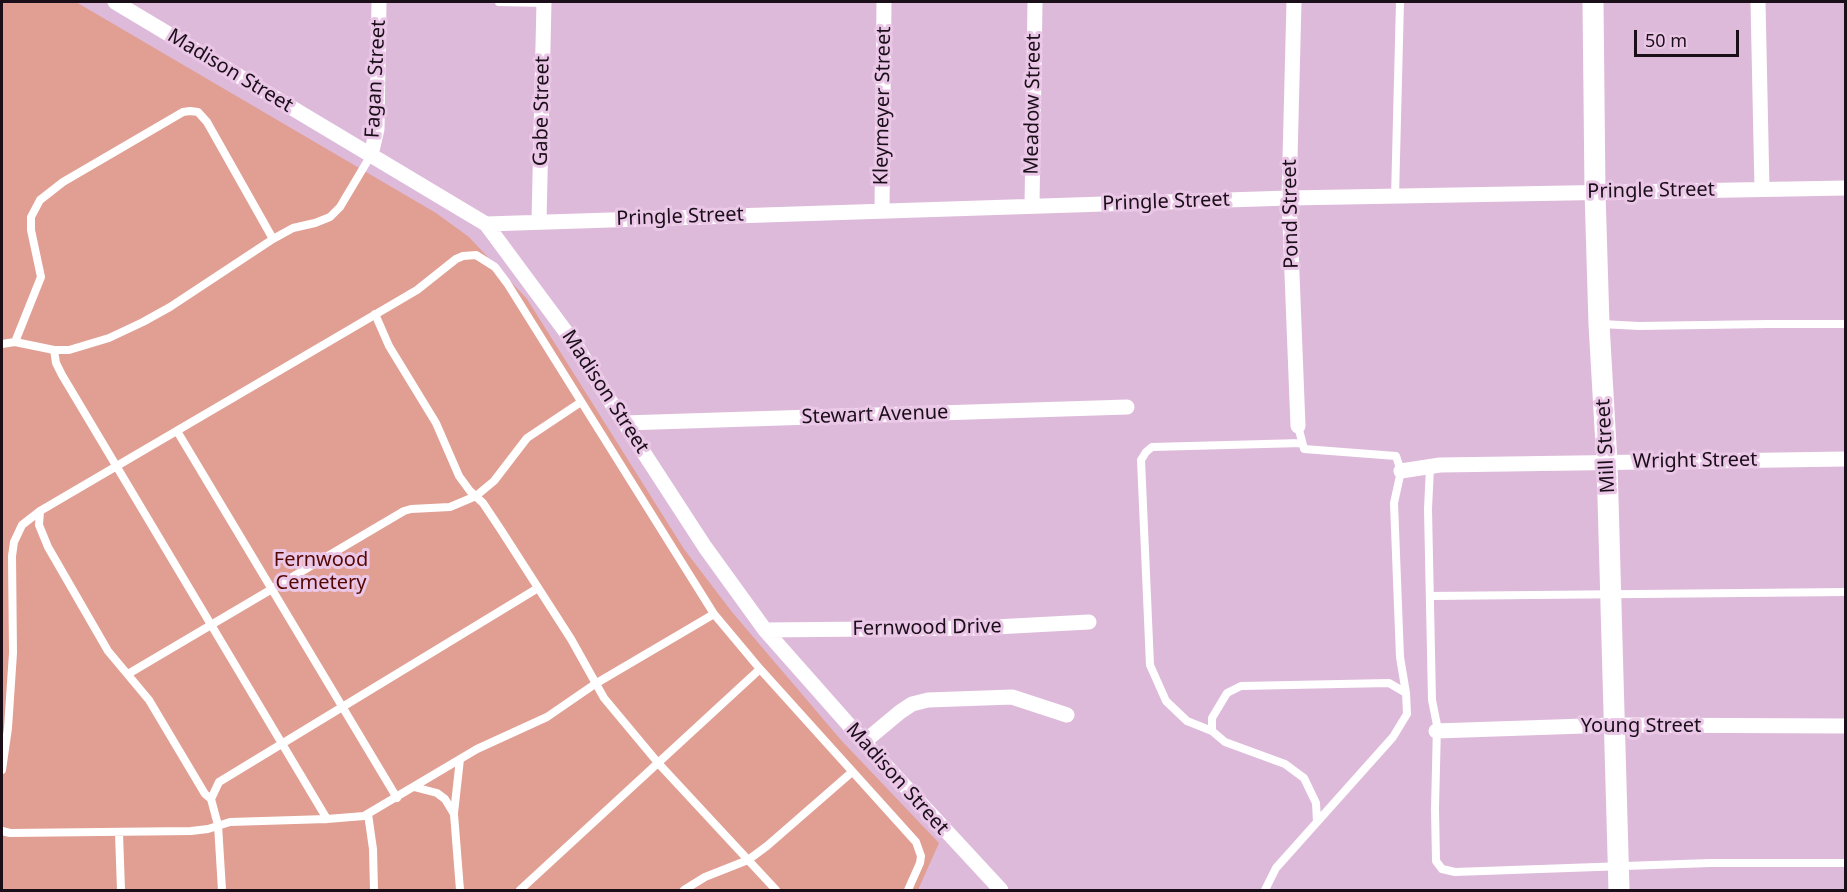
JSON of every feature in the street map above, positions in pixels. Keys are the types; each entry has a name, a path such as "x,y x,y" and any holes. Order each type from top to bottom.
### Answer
{"street":[{"name":"Madison Street","path":"115,2 486,224 577,347 705,547 765,630 1001,891"},
{"name":"Fagan Street","path":"371,155 377,129 379,2"},
{"name":"Gabe Street","path":"539,221 544,2"},
{"name":"Kleymeyer Street","path":"882,211 884,2"},
{"name":"Meadow Street","path":"1032,206 1035,2"},
{"name":"Pond Street","path":"1294,2 1289,198 1298,426"},
{"name":"Mill Street","path":"1593,2 1595,192 1599,324 1607,463 1619,891"},
{"path":"1758,2 1762,189"},
{"name":"Pringle Street","path":"486,224 1289,198 1845,188"},
{"name":"Stewart Avenue","path":"624,423 1127,407"},
{"name":"Wright Street","path":"1401,471 1440,465 1845,459"},
{"name":"Fernwood Drive","path":"765,630 976,628 1089,622"},
{"path":"864,742 912,704 928,700 1012,697 1067,716"},
{"name":"Young Street","path":"1436,731 1614,725 1845,726"}],"lane":[{"path":"499,2 544,2"},
{"path":"1395,197 1401,2"},
{"path":"15,342 41,277 31,230 31,217 40,200 63,182 183,112 198,112 207,122 273,239"},
{"path":"2,344 15,342 54,350 69,350 85,347 143,322 170,308 273,239 293,228 330,217 340,207 371,155"},
{"path":"2,770 8,728 13,653 12,556 14,542 22,525 40,511 417,290 456,260 463,256 476,255 495,267 507,283 714,614 760,669 916,842 920,863 908,891"},
{"path":"375,314 389,345 436,423 459,476 483,503 571,639 595,684 613,711 776,891"},
{"path":"1599,324 1639,326 1845,324"},
{"path":"54,350 56,363 62,375 327,819"},
{"path":"129,674 404,511 450,507 476,496 501,473 527,438 582,402"},
{"path":"1265,891 1276,868 1393,737 1407,714 1400,657 1394,503 1401,471 1396,456 1304,449 1298,426"},
{"path":"177,431 397,798"},
{"path":"1302,443 1152,447 1141,460 1150,665 1166,701 1187,721 1212,731 1225,742 1285,764 1304,778 1316,803 1317,822"},
{"path":"1430,467 1428,509 1432,700 1436,731 1434,809 1436,861 1442,869 1455,872 1710,863 1845,863"},
{"path":"40,511 39,525 48,547 108,651 149,700 205,794 212,799"},
{"path":"222,891 218,825 212,799 215,787 223,778 538,588"},
{"path":"1430,596 1845,592"},
{"path":"2,831 10,833 119,833 191,831 230,822 327,819 368,814 490,742 547,717 595,684 714,614"},
{"path":"520,891 760,669"},
{"path":"1212,731 1212,718 1221,702 1227,693 1241,686 1389,683 1406,693"},
{"path":"460,759 454,814 460,890"},
{"path":"684,891 705,878 748,860 852,772"},
{"path":"414,788 437,793 445,799 454,814"},
{"path":"368,814 373,849 374,891"},
{"path":"119,833 121,891"}],"green space":[{"name":"Fernwood Cemetery","path":"2,2 76,2 436,213 469,237 527,299 684,549 732,612 841,740 939,843 918,890 2,890"}]}
